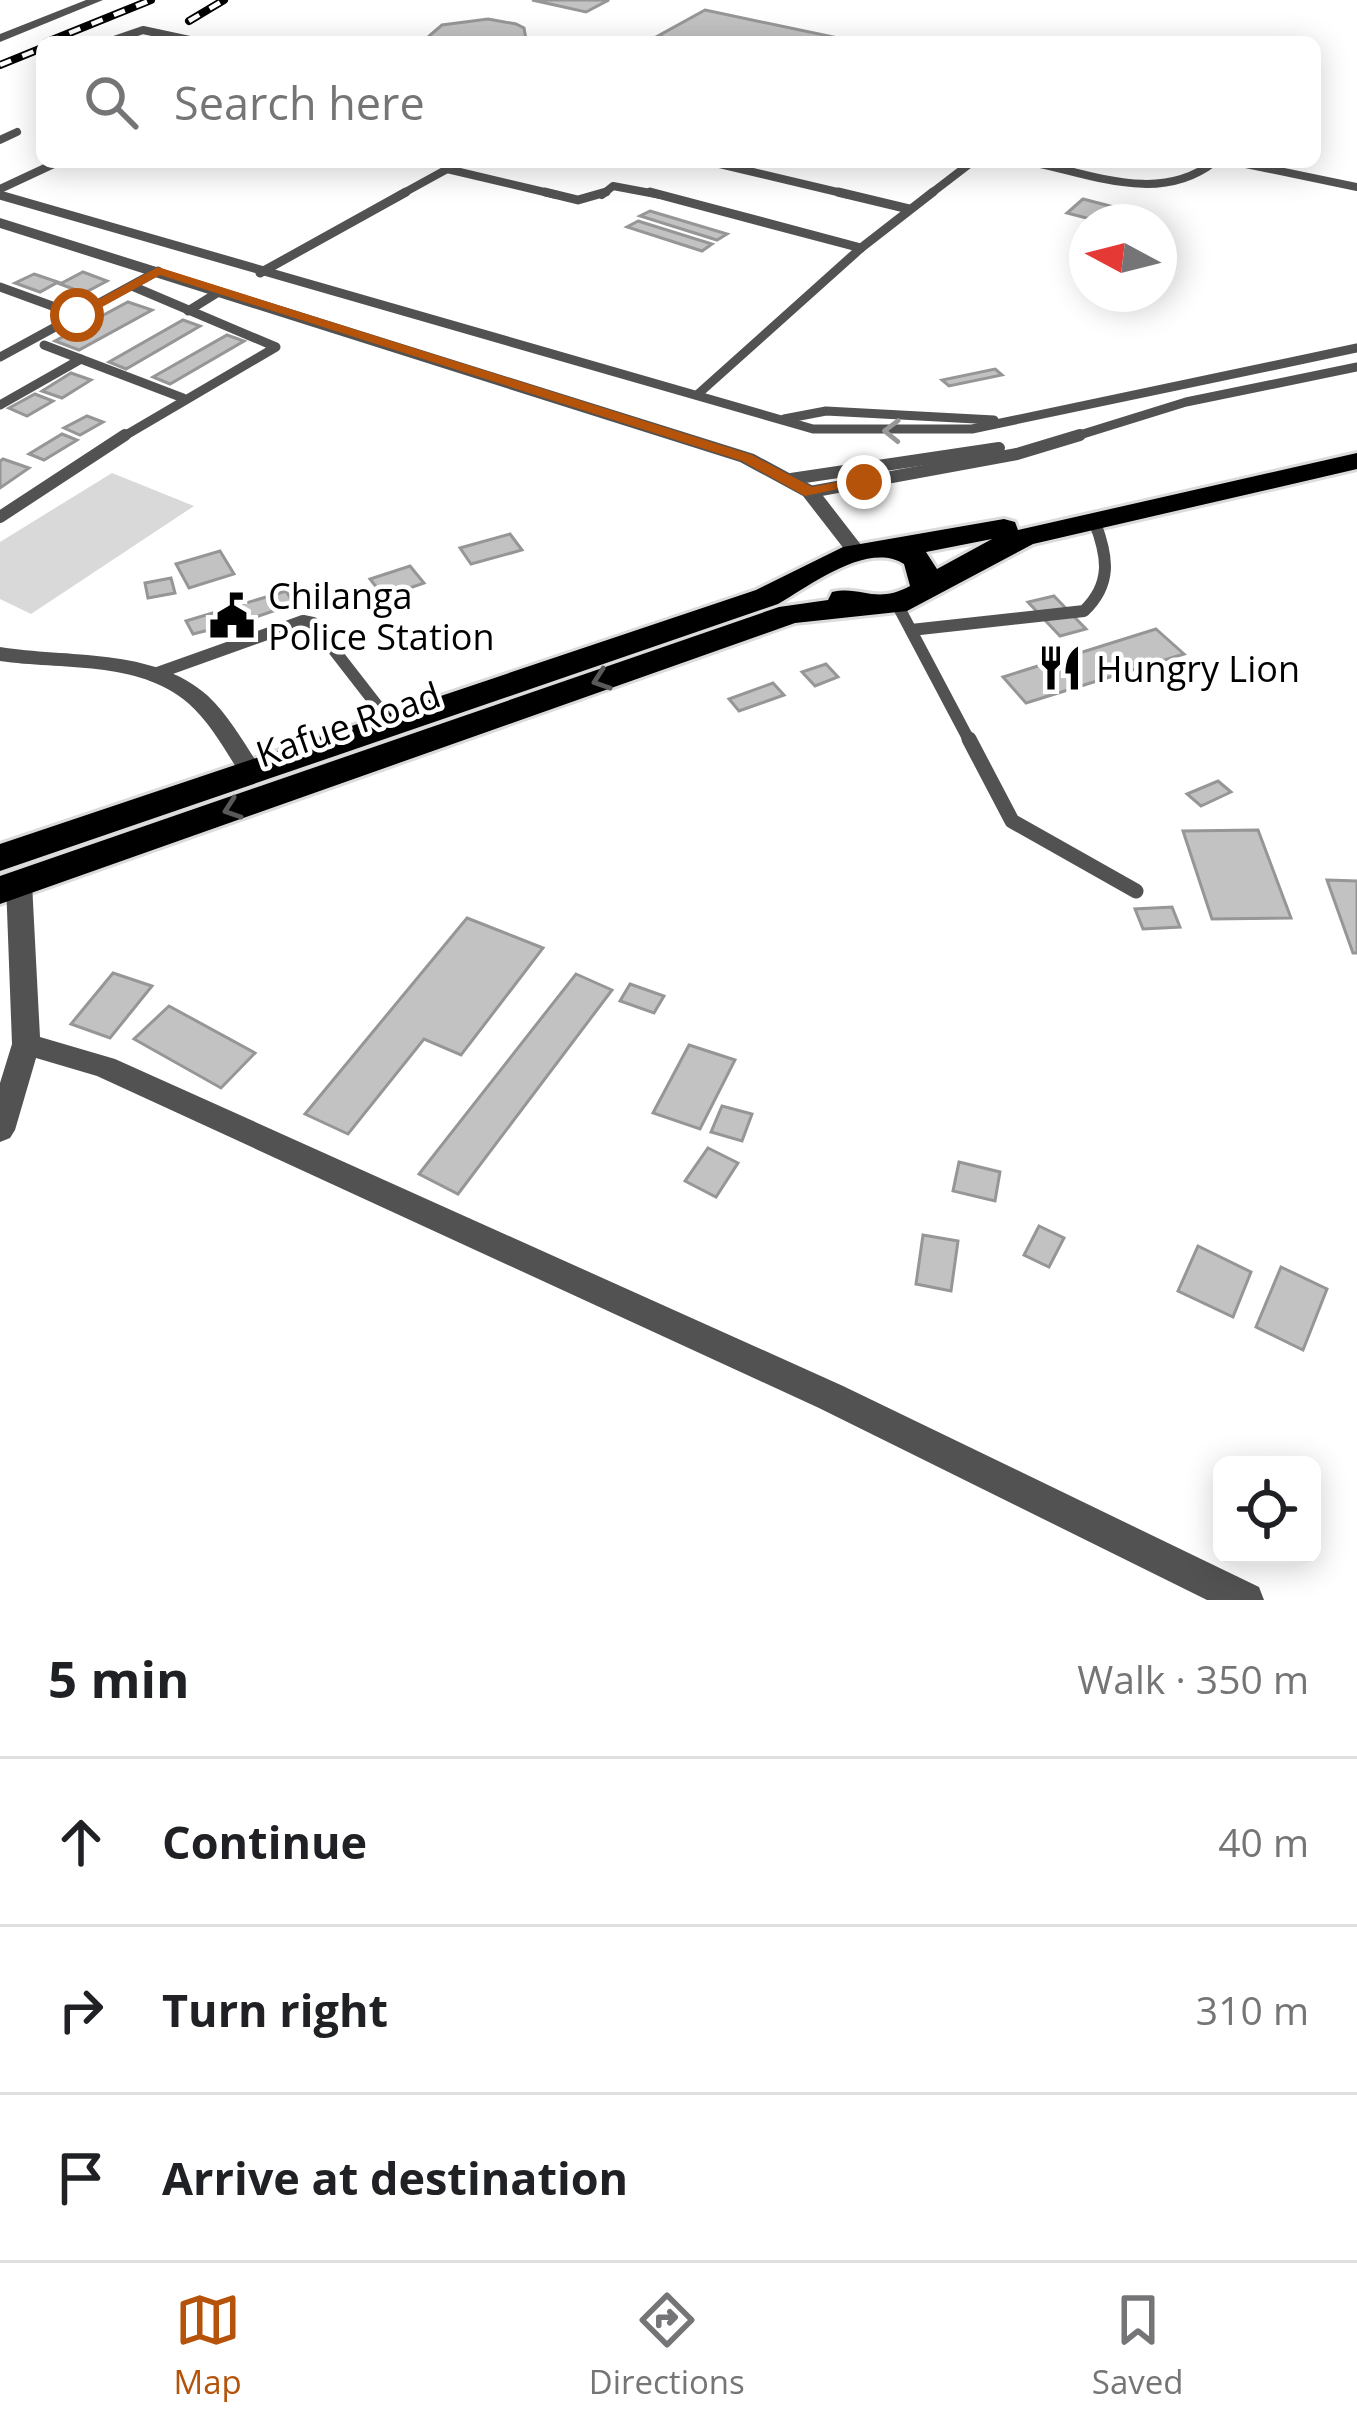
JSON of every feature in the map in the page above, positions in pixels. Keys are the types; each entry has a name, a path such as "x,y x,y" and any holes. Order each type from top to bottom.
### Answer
{"highway":[{"path":"889,550 905,554 926,572 899,609 830,587 826,570 843,556 954,540 1357,442"},
{"name":"Kafue Road","path":"6,877 790,614 899,609 973,559 1024,537 1357,460"},
{"name":"Kafue Road","path":"6,877 251,772 767,597 843,556"}],"street":[{"path":"0,38 97,0"},
{"path":"0,224 747,458 810,492 843,556"},
{"path":"0,654 152,675 185,689 205,706 251,772"},
{"path":"0,1130 26,1044 6,877"},
{"path":"26,1044 105,1067 831,1397 1246,1600"}],"lane":[{"path":"126,36 143,30 171,36"},
{"path":"0,140 17,132"},
{"path":"0,192 46,168"},
{"path":"737,168 908,208"},
{"path":"697,395 861,248 964,168"},
{"path":"1061,168 1158,188 1191,180 1206,168"},
{"path":"1265,168 1357,187"},
{"path":"260,273 447,169 578,200 599,198 613,186 632,187 861,248"},
{"path":"0,192 260,273 784,418 813,430 955,432 1357,348"},
{"path":"0,357 6,348 158,271"},
{"path":"0,517 183,398 241,373 276,347 132,286"},
{"path":"0,287 77,315"},
{"path":"188,311 218,293"},
{"path":"44,345 183,398"},
{"path":"0,405 81,359"},
{"path":"791,479 1028,446 1186,402 1357,367"},
{"path":"784,418 826,410 944,413 1000,421"},
{"path":"810,492 1017,454 1028,446"},
{"path":"1095,523 1109,562 1107,580 1099,599 1084,611 899,609 1012,821 1136,891"},
{"path":"152,675 290,623 313,623 393,726"}],"shaded area":[{"path":"112,473 194,506 31,614 0,599 0,542"}],"building":[{"path":"532,0 609,0 586,12"},
{"path":"705,10 828,36 658,36"},
{"path":"488,19 516,24 524,28 525,36 429,36 442,25"},
{"path":"650,211 727,234 717,240 640,216"},
{"path":"638,221 712,244 702,251 627,227"},
{"path":"83,272 107,281 84,293 60,284"},
{"path":"34,274 58,282 40,292 15,283"},
{"path":"128,302 152,310 79,350 55,341"},
{"path":"183,320 200,326 126,369 109,362"},
{"path":"227,335 244,341 170,384 153,377"},
{"path":"995,369 1002,375 949,386 942,380"},
{"path":"71,373 91,380 62,398 42,391"},
{"path":"35,394 53,401 27,416 9,408"},
{"path":"87,416 103,422 80,435 64,428"},
{"path":"62,434 77,440 44,460 29,454"},
{"path":"0,461 29,468 0,488"},
{"path":"510,534 522,550 471,564 460,548"},
{"path":"220,551 234,574 189,588 176,564"},
{"path":"410,566 424,583 384,597 370,579"},
{"path":"171,578 175,593 148,598 145,583"},
{"name":"Chilanga Police Station","path":"286,591 294,604 241,622 193,634 186,621"},
{"path":"1054,596 1086,629 1060,636 1028,602"},
{"path":"1156,629 1184,654 1026,703 1003,677"},
{"path":"826,664 838,677 815,686 802,672"},
{"path":"773,683 784,695 739,711 729,699"},
{"path":"1218,781 1231,792 1201,806 1187,794"},
{"path":"1258,830 1291,918 1212,919 1183,831"},
{"path":"1327,880 1357,881 1357,953 1353,953"},
{"path":"1172,907 1180,927 1143,929 1135,909"},
{"path":"467,918 543,948 461,1055 424,1039 348,1134 305,1114"},
{"path":"113,973 152,986 110,1038 71,1024"},
{"path":"576,974 612,990 458,1194 419,1174"},
{"path":"630,984 664,996 654,1013 620,1001"},
{"path":"169,1006 255,1053 221,1088 134,1039"},
{"path":"689,1045 735,1060 700,1129 653,1113"},
{"path":"722,1106 752,1114 742,1141 711,1132"},
{"path":"708,1148 738,1163 716,1197 685,1181"},
{"path":"959,1162 1000,1172 995,1201 953,1191"},
{"path":"1039,1226 1064,1238 1049,1267 1024,1255"},
{"path":"923,1235 958,1241 951,1291 916,1284"},
{"path":"1198,1246 1251,1272 1233,1317 1178,1291"},
{"path":"1281,1267 1327,1289 1303,1350 1256,1327"}],"railway":[{"path":"62,36 151,0"},
{"path":"189,21 224,0"},
{"path":"0,65 36,50"}],"place":[{"name":"Chilanga Police Station","path":"232,616"},
{"name":"Hungry Lion","path":"1060,668"}],"route":[{"path":"77,315 158,271 747,458 810,492 864,482"}]}
